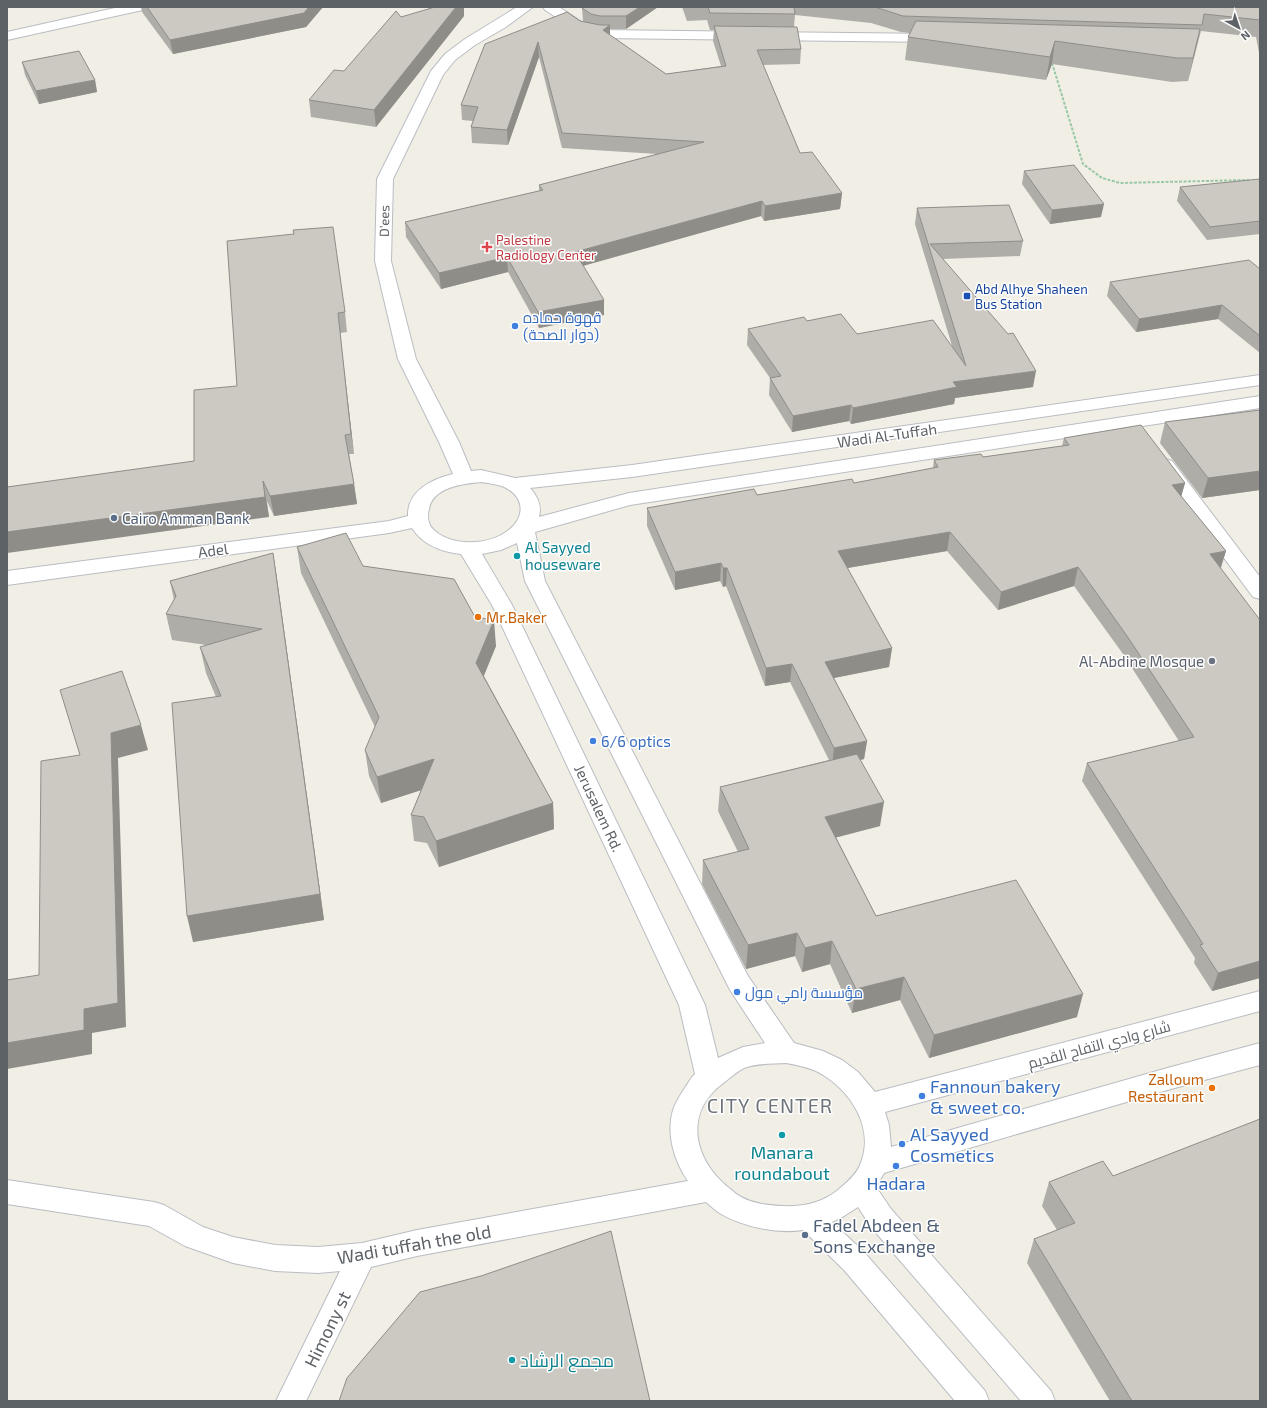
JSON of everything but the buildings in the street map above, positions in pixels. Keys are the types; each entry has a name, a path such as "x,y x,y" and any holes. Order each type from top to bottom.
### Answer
{"street":[{"path":"7,26 95,7"},
{"path":"7,36 138,7"},
{"name":"D'ees","path":"464,477 407,359 383,261 385,179 436,74 450,57 470,42 526,7"},
{"path":"550,7 586,31 600,34 953,39"},
{"name":"Wadi Al-Tuffah","path":"513,484 632,472 1260,380"},
{"name":"Wadi Al-Tuffah","path":"524,528 629,499 1143,435 1260,402"},
{"path":"1143,435 1260,592"},
{"path":"481,476 498,478 513,484 524,492 530,504 531,516 524,528 511,538 494,545 468,548 454,547 437,541 424,532 418,520 418,509 423,498 434,488 448,482 464,477 481,476"},
{"name":"Adel","path":"7,578 389,527 418,520"},
{"path":"524,528 535,581 538,588 739,984 786,1052"},
{"name":"Jerusalem Rd.","path":"468,548 502,605 692,1004 709,1076"},
{"name":"شارع وادي التفاح القديم","path":"868,1105 1260,1001"},
{"path":"1040,1401 881,1218 868,1176 878,1139 873,1114 860,1091 840,1072 814,1058 786,1052 757,1054 731,1062 709,1076 693,1095 684,1118 684,1144 692,1168 708,1190 730,1205 755,1216 782,1220 810,1218 839,1206 868,1176 1171,1078 1260,1054"},
{"name":"Wadi tuffah the old","path":"7,1192 154,1214 195,1237 233,1250 275,1258 318,1260 362,1256 417,1243 708,1190"},
{"path":"810,1218 854,1261 974,1401"},
{"name":"Himony st","path":"291,1401 362,1256"}],"path":[{"path":"1052,63 1083,164 1102,178 1120,183 1252,180"}],"place":[{"name":"Palestine Radiology Center","path":"487,247"},
{"name":"Abd Alhye Shaheen Bus Station","path":"967,296"},
{"name":"قهوة حماده (دوار الصحة)","path":"515,326"},
{"name":"Cairo Amman Bank","path":"114,518"},
{"name":"Al Sayyed houseware","path":"517,556"},
{"name":"Mr.Baker","path":"478,617"},
{"name":"Al-Abdine Mosque","path":"1212,661"},
{"name":"6/6 optics","path":"593,741"},
{"name":"مؤسسة رامي مول","path":"737,992"},
{"name":"Zalloum Restaurant","path":"1212,1088"},
{"name":"Fannoun bakery & sweet co.","path":"922,1096"},
{"name":"Manara roundabout","path":"782,1135"},
{"name":"Al Sayyed Cosmetics","path":"902,1144"},
{"name":"Hadara","path":"896,1166"},
{"name":"Fadel Abdeen & Sons Exchange","path":"805,1235"},
{"name":"مجمع الرشاد","path":"512,1360"}],"district":[{"name":"CITY CENTER","path":"770,1105"}]}
